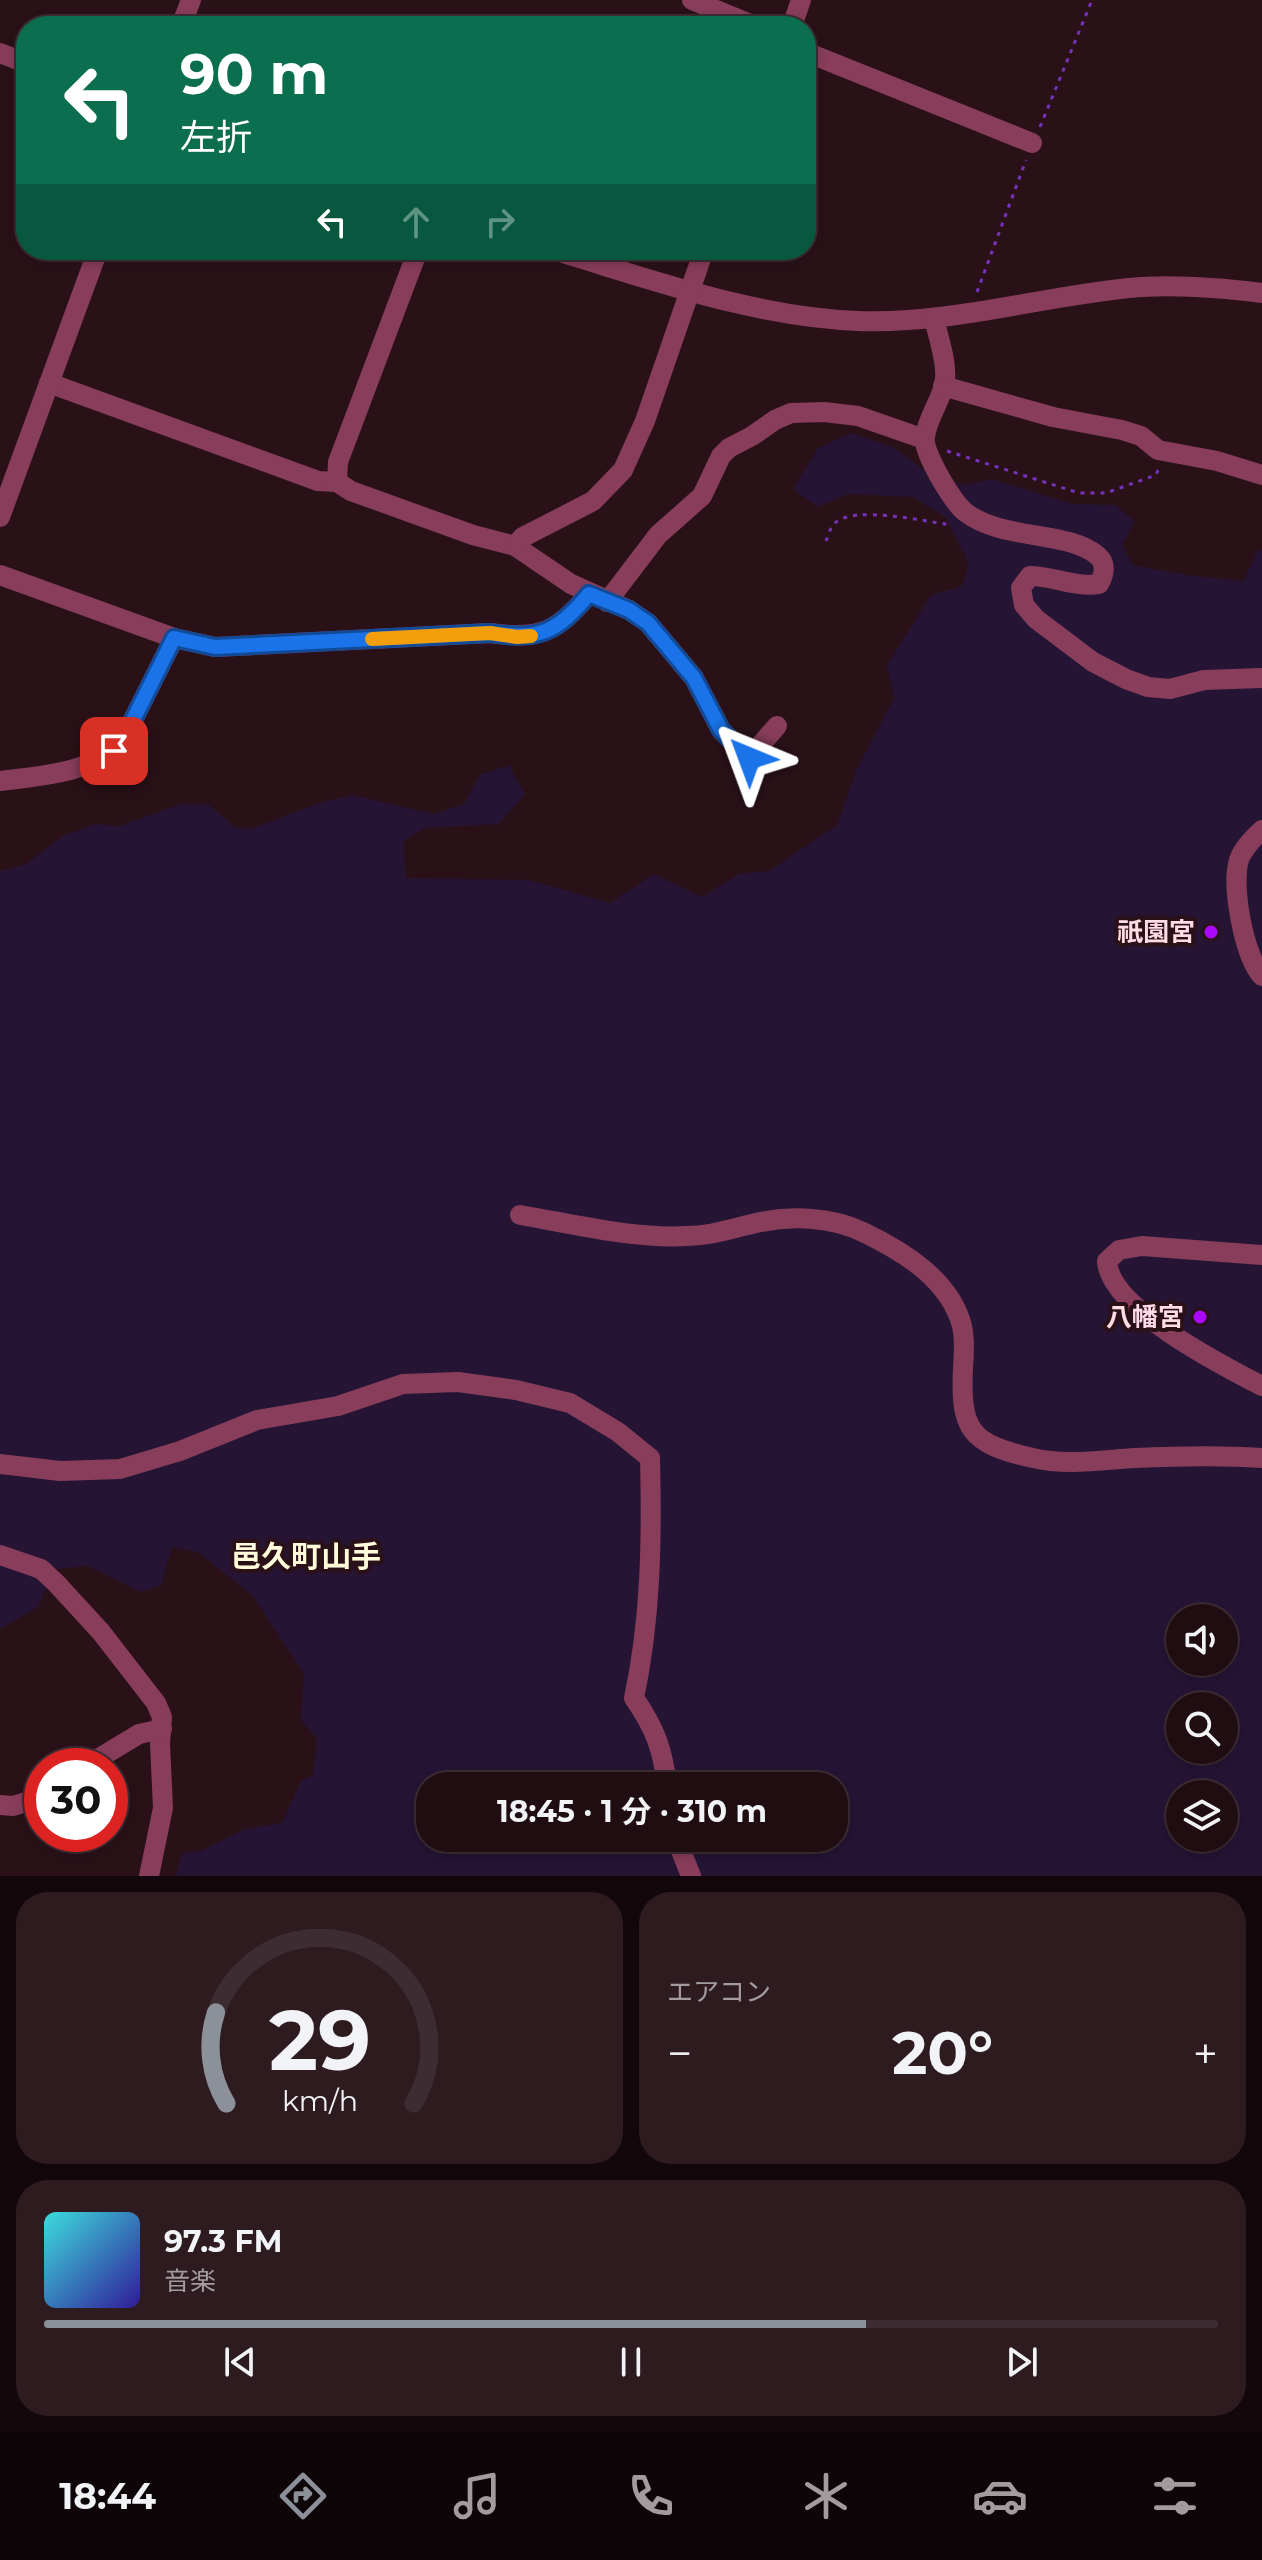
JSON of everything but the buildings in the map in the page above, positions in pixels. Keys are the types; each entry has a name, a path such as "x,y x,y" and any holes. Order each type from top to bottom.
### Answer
{"street":[{"path":"692,0 731,16"},
{"path":"816,56 1032,143"},
{"path":"0,517 94,260"},
{"path":"337,482 338,462 414,260"},
{"path":"587,260 745,306 801,316 860,321 969,314 1131,287 1231,289 1262,293"},
{"path":"515,546 523,537 593,501 623,470 645,421 701,260"},
{"path":"925,443 945,376 934,318"},
{"path":"49,383 318,481 337,482 351,491 435,522 515,546 550,572 598,598 629,610 648,623 694,678 721,730 749,758 777,726"},
{"path":"943,386 1053,417 1122,430 1141,436 1158,450 1217,461 1262,475"},
{"path":"0,575 174,638 215,647 490,633 517,637 538,635 553,629 598,598 658,535 702,496 721,456 729,448 791,413 824,412 858,416 925,443 961,509 978,522 1077,546 1098,556 1104,563 1104,574 1099,584 1089,586 1045,576 1030,576 1021,588 1024,605 1036,619 1093,662 1137,683 1170,689 1204,680 1262,678"},
{"path":"0,781 92,763 114,751 122,742 174,638"},
{"path":"1262,830 1239,858 1235,888 1249,951 1262,976"},
{"path":"520,1215 656,1236 713,1234 785,1218 829,1221 861,1231 899,1251 929,1274 950,1297 962,1326 962,1403 967,1424 982,1440 1036,1459 1072,1462 1227,1456 1262,1458"},
{"path":"1262,1255 1142,1246 1119,1250 1107,1261 1107,1272 1121,1292 1152,1323 1262,1386"},
{"path":"0,1464 60,1471 120,1469 180,1451 257,1420 338,1406 403,1384 458,1382 516,1390 570,1403 618,1432 650,1458 649,1591 641,1667 634,1698 648,1718 663,1753 665,1772"},
{"path":"0,1555 41,1569 56,1583 101,1632 156,1703 162,1717 162,1817 149,1876"},
{"path":"116,1748 139,1734 162,1729"},
{"path":"0,1805 24,1803"},
{"path":"682,1852 691,1876"}],"path":[{"path":"969,314 1032,143 1092,0"},
{"path":"925,443 1079,493 1106,493 1156,475 1167,452"},
{"path":"826,541 834,523 848,516 877,515 957,526"}],"shaded area":[{"path":"851,433 893,447 932,476 966,485 992,479 1072,504 1115,505 1135,521 1122,545 1133,565 1244,581 1258,549 1262,551 1262,1876 176,1876 182,1853 201,1851 245,1829 282,1823 301,1781 313,1775 317,1738 301,1721 304,1674 253,1596 198,1552 172,1547 161,1585 141,1592 88,1566 55,1569 38,1607 0,1629 0,871 26,864 63,836 95,824 120,826 181,804 208,804 236,828 253,828 317,804 352,795 434,814 464,804 480,775 509,765 525,794 499,824 425,828 403,841 406,878 529,880 610,903 654,874 702,897 739,874 769,871 837,825 857,769 894,698 887,665 931,595 962,586 969,563 945,517 913,497 848,494 818,507 793,489 818,448"}],"slow traffic":[{"path":"372,639 490,633 531,636"}],"place":[{"name":"祇園宮","path":"1211,932"},
{"name":"八幡宮","path":"1200,1317"}],"district":[{"name":"邑久町山手","path":"306,1557"}],"route":[{"path":"114,751 122,742 174,638 215,647 490,633 517,637 538,635 553,629 571,615 589,594 629,610 648,623 694,678 721,730 749,758"}]}
